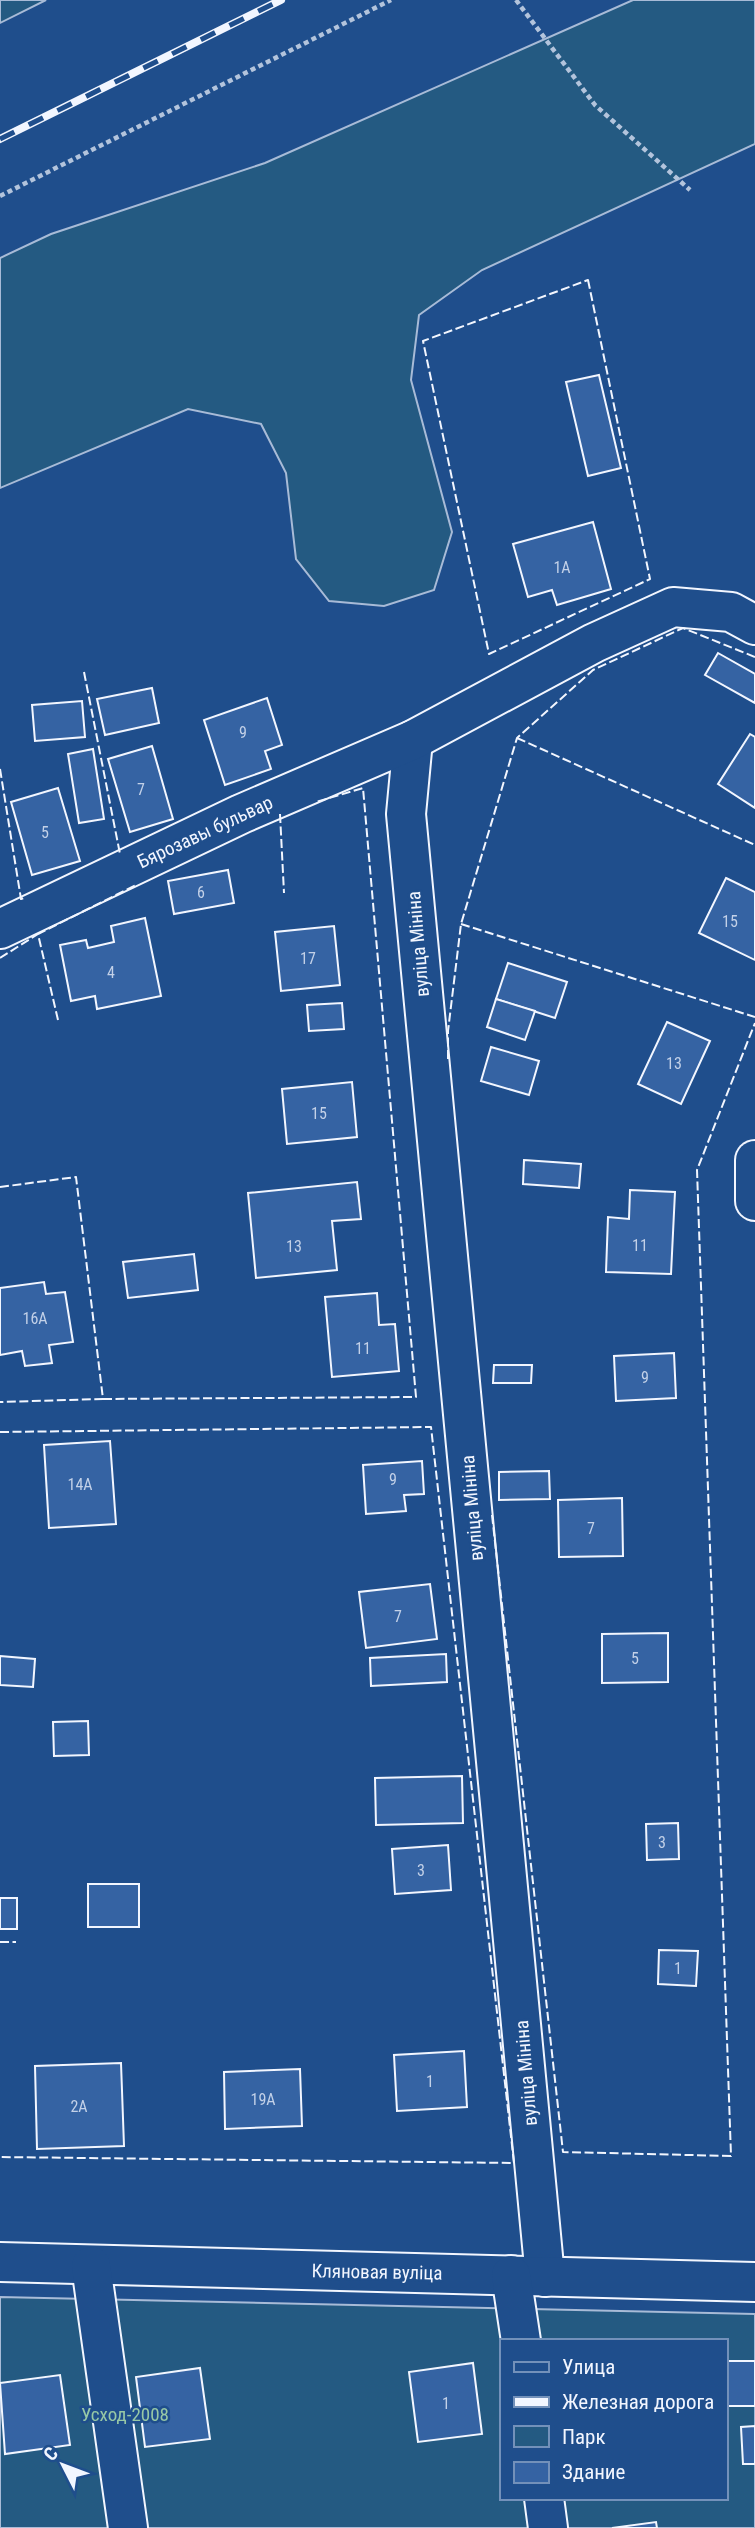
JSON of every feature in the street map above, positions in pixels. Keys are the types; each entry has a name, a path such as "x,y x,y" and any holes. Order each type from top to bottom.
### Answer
{"street":[{"name":"Бярозавы бульвар","path":"0,929 241,814 413,740 594,643 673,607 732,612 755,625"},
{"name":"вуліца Мініна","path":"413,740 406,814 528,2276 521,2339"},
{"path":"755,1160 755,1201"},
{"name":"Кляновая вуліца","path":"0,2262 755,2282"},
{"path":"91,2266 128,2528"},
{"path":"544,2500 548,2528"}],"path":[{"path":"0,196 391,0"},
{"path":"516,0 595,105 690,190"}],"green space":[{"path":"0,0 46,0 0,23"},
{"path":"633,0 755,0 755,144 482,270 419,315 411,380 452,532 434,590 384,606 329,601 296,559 286,473 261,424 188,409 0,488 0,258 51,234 265,163"},
{"name":"Усход-2008","path":"0,2297 755,2314 755,2528 0,2528"}],"building":[{"path":"599,375 621,468 588,476 566,382"},
{"path":"593,522 611,589 557,605 552,590 528,597 513,544"},
{"path":"718,653 755,674 755,703 705,675"},
{"path":"152,688 159,723 105,735 97,699"},
{"path":"267,698 282,745 265,751 271,769 225,785 204,720"},
{"path":"82,701 85,737 35,741 32,705"},
{"path":"750,734 755,737 755,808 718,784"},
{"path":"152,746 173,819 130,832 108,759"},
{"path":"93,749 104,819 79,823 68,754"},
{"path":"58,788 80,861 32,875 11,802"},
{"path":"228,870 234,903 174,914 168,881"},
{"path":"726,878 755,892 755,960 699,933"},
{"path":"145,918 161,996 97,1009 95,996 71,1001 60,945 86,940 88,948 114,942 111,926"},
{"path":"334,926 340,985 281,991 275,932"},
{"path":"508,963 567,982 555,1018 496,999"},
{"path":"496,999 535,1011 525,1040 487,1027"},
{"path":"342,1003 344,1029 309,1031 307,1005"},
{"path":"667,1022 710,1041 681,1104 638,1084"},
{"path":"491,1047 539,1061 529,1095 481,1081"},
{"path":"352,1082 357,1137 287,1144 282,1089"},
{"path":"524,1160 581,1164 579,1188 523,1184"},
{"path":"357,1182 361,1219 332,1221 337,1270 256,1278 248,1193"},
{"path":"630,1190 675,1192 671,1274 606,1272 608,1217 629,1219"},
{"path":"194,1254 198,1290 128,1298 123,1262"},
{"path":"44,1282 46,1294 65,1292 73,1342 49,1345 52,1363 25,1366 22,1351 0,1355 0,1288"},
{"path":"377,1293 379,1325 395,1324 399,1371 332,1377 325,1297"},
{"path":"674,1353 676,1398 616,1401 614,1356"},
{"path":"494,1365 532,1365 531,1383 493,1383"},
{"path":"110,1441 116,1524 49,1528 44,1445"},
{"path":"422,1461 424,1494 404,1495 406,1511 366,1514 363,1465"},
{"path":"549,1471 550,1499 499,1500 499,1472"},
{"path":"622,1498 623,1556 559,1557 558,1500"},
{"path":"430,1584 437,1639 366,1648 359,1592"},
{"path":"668,1633 668,1682 602,1683 602,1634"},
{"path":"446,1654 447,1682 371,1686 370,1658"},
{"path":"0,1656 35,1659 33,1687 0,1685"},
{"path":"88,1721 89,1755 54,1756 53,1722"},
{"path":"462,1776 463,1823 376,1825 375,1778"},
{"path":"678,1823 679,1859 647,1860 646,1824"},
{"path":"448,1845 451,1890 395,1894 392,1849"},
{"path":"88,1884 139,1884 139,1927 88,1927"},
{"path":"0,1898 17,1898 17,1929 0,1929"},
{"path":"659,1950 698,1951 696,1986 658,1984"},
{"path":"464,2051 467,2107 397,2111 394,2055"},
{"path":"121,2063 124,2146 37,2149 35,2066"},
{"path":"300,2069 302,2126 225,2129 224,2072"},
{"path":"727,2361 755,2361 755,2406 727,2406"},
{"path":"473,2363 482,2434 418,2442 409,2372"},
{"path":"200,2368 210,2439 145,2447 136,2377"},
{"path":"60,2375 70,2445 5,2454 0,2383"},
{"path":"755,2426 755,2464 743,2464 741,2427"},
{"path":"656,2522 657,2528 612,2528"}],"railway":[{"path":"0,139 281,0"}],"fence":[{"path":"588,280 650,579 489,654 423,341 588,280"},
{"path":"448,1059 448,1031 461,924 517,738 593,670 683,628 755,657"},
{"path":"84,672 120,854"},
{"path":"517,738 755,845"},
{"path":"0,769 21,899 24,898"},
{"path":"103,1399 416,1397 363,788 316,802"},
{"path":"280,814 284,893"},
{"path":"58,1020 38,934 136,885"},
{"path":"461,924 755,1017"},
{"path":"0,958 38,934"},
{"path":"492,1515 563,2152 731,2156 697,1170 755,1023"},
{"path":"0,1187 76,1177 103,1399 0,1402"},
{"path":"0,1432 431,1427 514,2163 0,2157"},
{"path":"0,1942 16,1942"}]}
